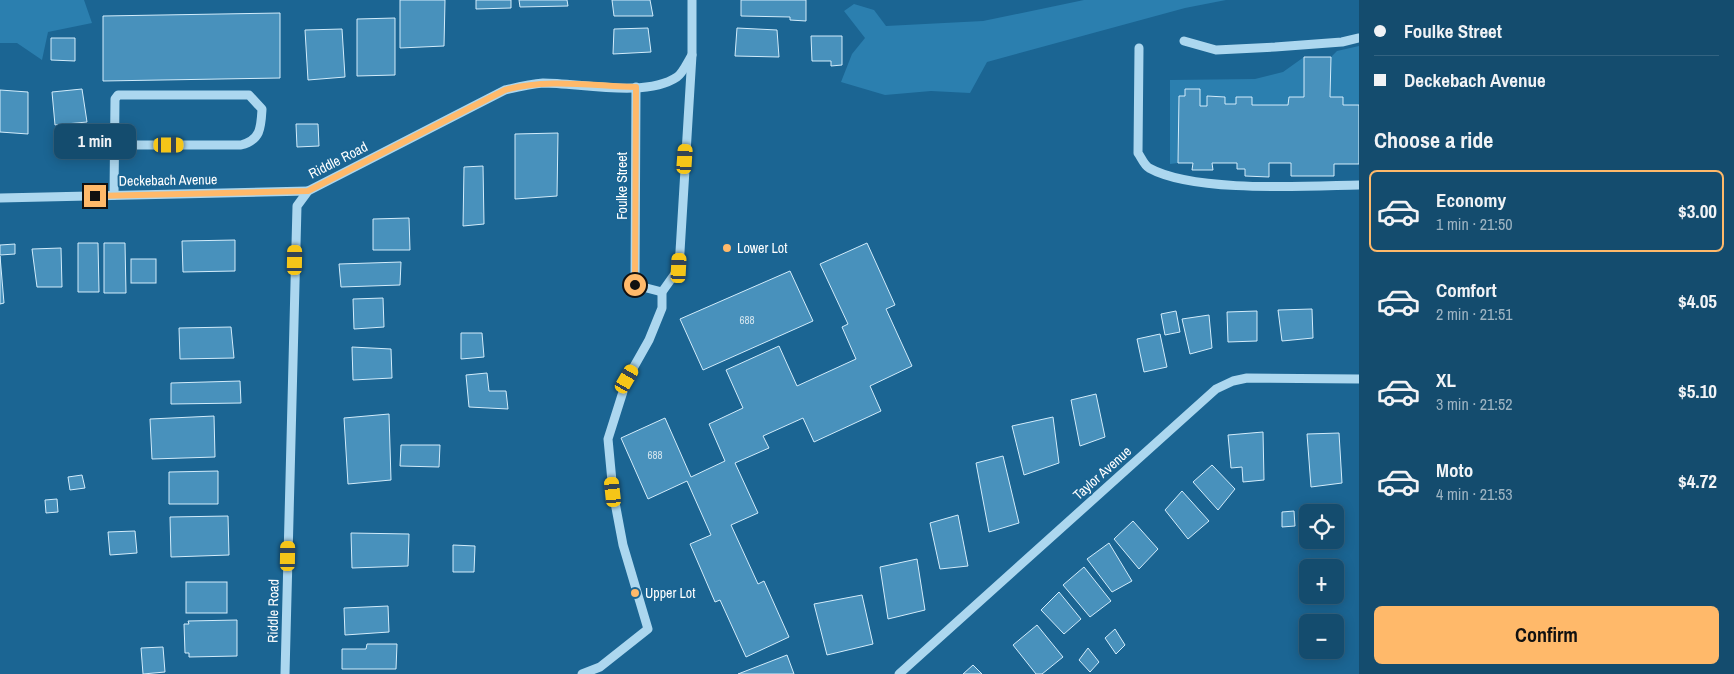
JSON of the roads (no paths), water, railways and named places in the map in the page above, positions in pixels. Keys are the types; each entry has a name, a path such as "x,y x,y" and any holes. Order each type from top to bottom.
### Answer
{"street":[{"path":"582,674 600,667 648,629 623,546 613,492 608,439 627,379 649,340 662,308 662,292 679,268 692,55 692,0"},
{"path":"1184,41 1216,50 1342,42 1359,38"},
{"path":"1139,48 1138,153 1148,167 1177,178 1221,185 1359,185"},
{"name":"Riddle Road","path":"285,674 297,206 308,191 505,90 543,83 636,87 655,86 679,77 692,55"},
{"name":"Foulke Street","path":"636,87 635,285 662,292"},
{"path":"114,195 115,99 118,95 249,95 262,109 258,136 251,143 241,145 115,145"},
{"name":"Deckebach Avenue","path":"0,198 308,191"},
{"name":"Taylor Avenue","path":"899,674 1216,389 1233,381 1247,378 1359,379"}],"place":[{"name":"Lower Lot","path":"727,248"},
{"name":"Upper Lot","path":"635,593"}]}
